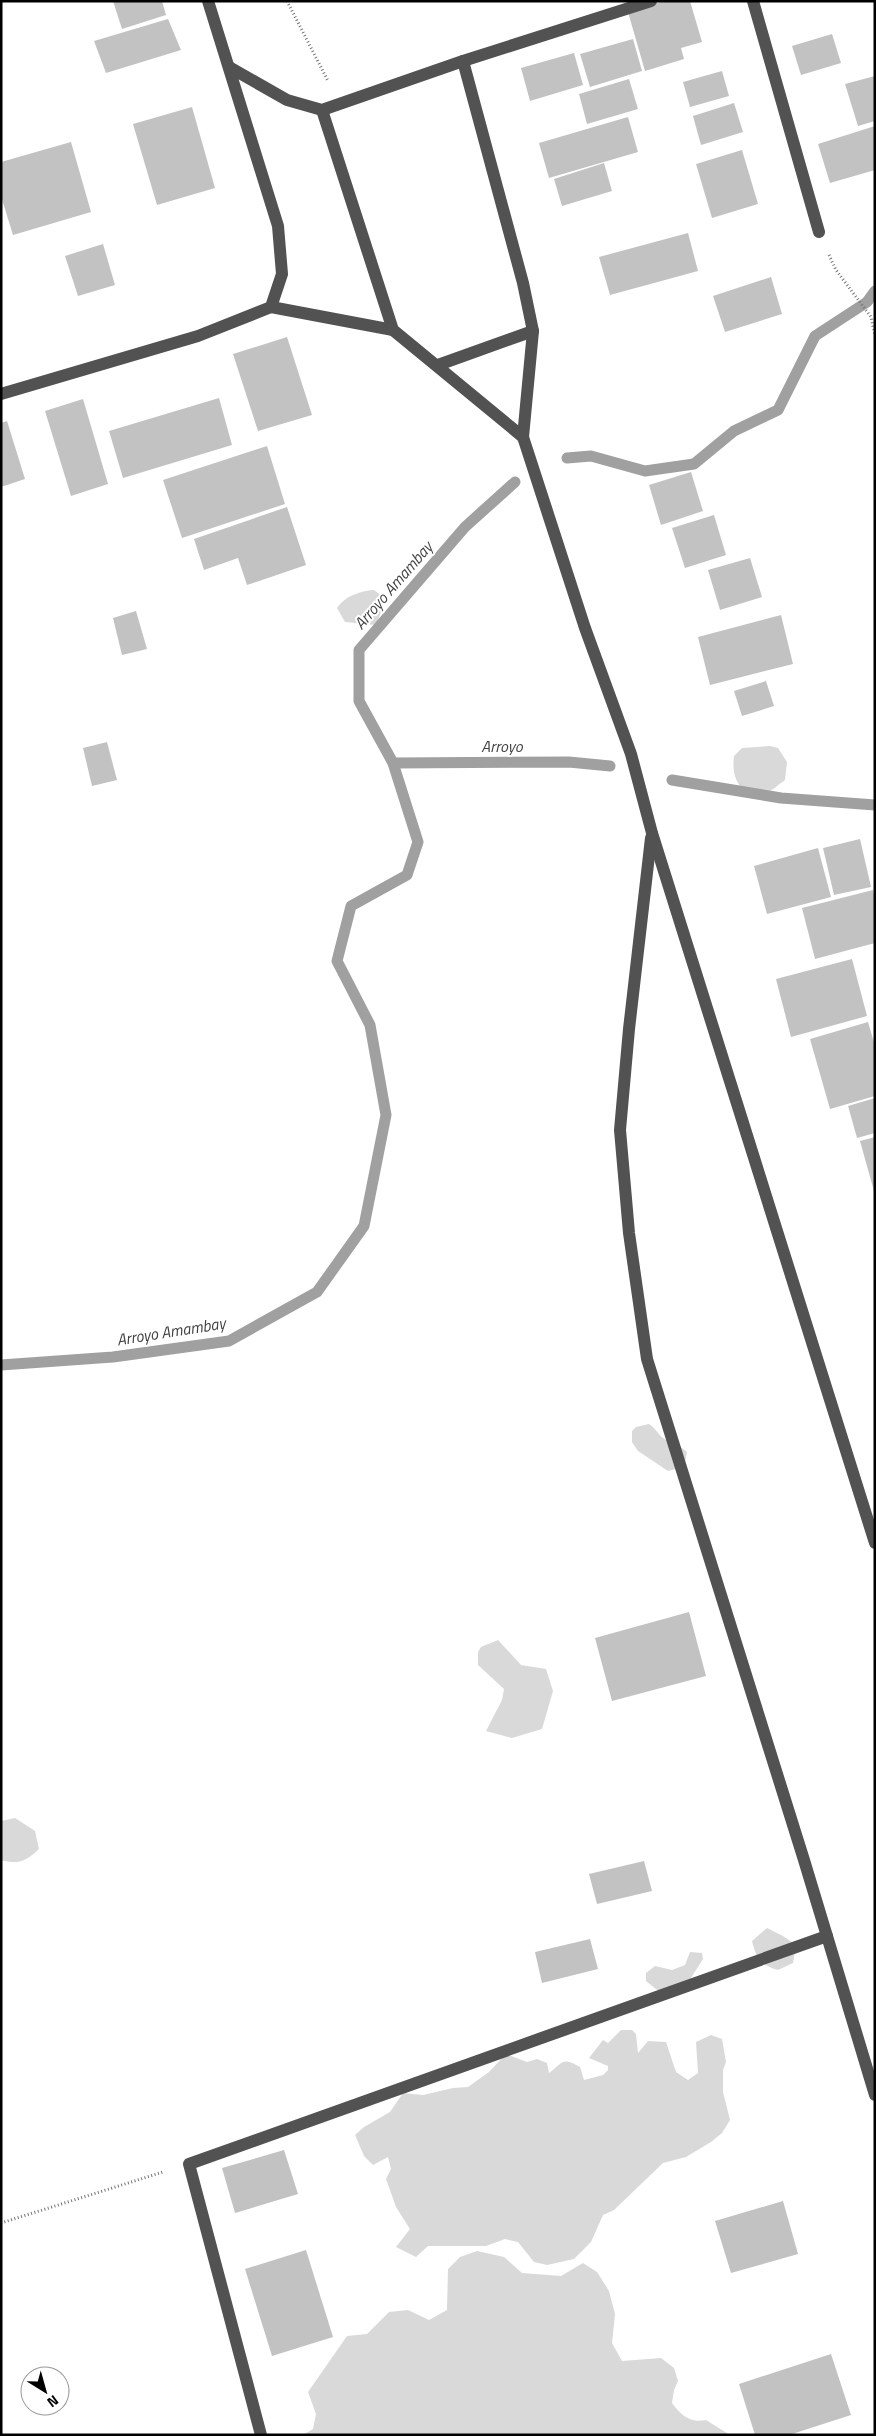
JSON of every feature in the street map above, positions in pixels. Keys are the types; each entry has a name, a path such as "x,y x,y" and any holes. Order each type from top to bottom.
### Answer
{"street":[{"path":"208,1 278,226 282,274 271,307"},
{"path":"230,67 287,100 322,110 463,61 651,1"},
{"path":"754,1 819,232"},
{"path":"463,61 523,283 533,331 523,436 585,628 631,754 652,833 875,1543"},
{"path":"322,110 393,330"},
{"path":"1,394 198,336 271,307 393,330 523,436"},
{"path":"438,365 533,331"},
{"path":"652,833 629,1028 620,1130 629,1233 647,1359 875,2095"},
{"path":"261,2435 189,2164 827,1936"}],"path":[{"path":"287,1 340,103"},
{"path":"819,232 836,270 871,317 875,336"},
{"path":"1,2223 189,2164"}],"shaded area":[{"path":"374,590 381,595 385,602 376,625 345,622 337,608 340,604 353,595"},
{"path":"770,746 778,748 787,762 785,780 765,793 756,794 743,789 734,771 734,756 742,748"},
{"path":"649,1424 663,1438 687,1452 684,1467 668,1471 638,1451 632,1442 632,1431 636,1427"},
{"path":"498,1640 521,1665 546,1669 553,1691 542,1729 512,1738 486,1731 502,1700 504,1689 478,1665 478,1652 481,1647"},
{"path":"15,1818 35,1831 39,1849 22,1861 1,1860 1,1821"},
{"path":"767,1928 796,1945 793,1963 778,1970 767,1966 760,1960 755,1952 752,1941"},
{"path":"690,1952 702,1953 703,1959 689,1981 661,1993 646,1981 646,1973 655,1966 672,1970 685,1965"},
{"path":"621,2030 632,2030 636,2034 638,2053 648,2041 666,2042 676,2072 688,2080 698,2073 696,2042 711,2035 722,2039 726,2062 723,2070 723,2092 730,2120 722,2133 686,2157 663,2163 614,2210 603,2215 591,2242 574,2259 547,2265 534,2262 518,2242 505,2239 486,2246 428,2246 416,2257 396,2247 410,2229 396,2207 386,2179 391,2169 388,2157 373,2165 364,2156 355,2135 364,2127 390,2112 403,2093 423,2095 453,2088 468,2087 489,2072 506,2054 527,2062 537,2059 547,2063 549,2073 566,2061 580,2067 584,2080 603,2075 608,2070 608,2066 589,2058 603,2040 608,2043"},
{"path":"477,2251 504,2257 522,2273 561,2276 583,2263 597,2272 609,2291 615,2314 612,2343 622,2361 661,2358 674,2368 678,2381 672,2403 676,2408 687,2418 700,2421 706,2420 730,2435 303,2435 313,2429 316,2414 308,2392 347,2336 367,2334 389,2312 408,2310 429,2320 447,2310 448,2269 460,2257"}],"building":[{"path":"113,1 162,1 166,15 122,29"},
{"path":"664,1 690,1 702,42 681,48 684,59 645,71 628,12"},
{"path":"168,19 181,50 106,73 94,41"},
{"path":"832,34 841,63 801,75 792,46"},
{"path":"633,39 642,71 590,87 580,54"},
{"path":"574,53 583,85 530,101 521,68"},
{"path":"722,71 729,96 690,107 683,82"},
{"path":"875,76 875,121 858,126 845,84"},
{"path":"629,79 638,109 587,124 579,94"},
{"path":"734,103 743,132 701,145 693,116"},
{"path":"192,107 215,188 157,205 133,124"},
{"path":"628,117 638,152 549,178 539,143"},
{"path":"875,126 875,170 830,183 818,144"},
{"path":"71,142 91,212 13,235 1,196 1,162"},
{"path":"742,150 758,204 712,218 696,164"},
{"path":"604,163 612,191 562,206 554,179"},
{"path":"688,233 698,271 610,295 599,257"},
{"path":"103,244 115,285 78,296 65,256"},
{"path":"771,277 782,314 725,332 713,296"},
{"path":"287,337 312,415 258,431 233,354"},
{"path":"219,398 232,445 123,478 109,431"},
{"path":"83,399 108,484 71,496 45,411"},
{"path":"7,421 25,479 1,487 1,423"},
{"path":"267,446 285,504 182,538 163,480"},
{"path":"691,472 703,511 661,525 649,485"},
{"path":"287,507 306,565 247,585 238,558 204,570 194,539"},
{"path":"714,515 726,555 685,568 672,528"},
{"path":"750,558 762,597 720,610 708,570"},
{"path":"136,611 147,649 122,655 113,618"},
{"path":"781,615 793,664 710,685 698,637"},
{"path":"766,681 774,706 742,716 734,691"},
{"path":"107,742 117,780 92,786 83,748"},
{"path":"860,839 871,887 834,895 823,848"},
{"path":"818,848 831,897 767,914 754,866"},
{"path":"873,890 875,898 875,943 815,959 802,908"},
{"path":"852,959 867,1016 791,1037 776,979"},
{"path":"868,1022 875,1046 875,1096 830,1109 810,1039"},
{"path":"875,1098 875,1133 857,1138 848,1106"},
{"path":"875,1137 875,1191 874,1191 860,1141"},
{"path":"689,1612 706,1676 612,1701 595,1638"},
{"path":"644,1861 652,1891 597,1904 589,1874"},
{"path":"590,1939 598,1969 542,1983 535,1952"},
{"path":"284,2150 298,2194 235,2213 222,2168"},
{"path":"783,2201 798,2254 731,2273 715,2221"},
{"path":"306,2250 333,2337 272,2356 245,2269"},
{"path":"831,2354 851,2415 789,2435 755,2435 739,2384"}],"waterway":[{"name":"Arroyo Amambay","path":"567,458 591,456 645,471 694,464 734,431 778,410 815,336 867,302 875,291"},
{"name":"Arroyo Amambay","path":"1,1365 113,1357 229,1341 317,1292 364,1226 386,1115 370,1025 337,961 351,906 407,875 418,842 393,763 359,701 359,650 465,527 515,482"},
{"name":"Arroyo","path":"393,763 569,762 610,766"},
{"name":"Arroyo","path":"672,780 781,798 875,805"}]}
